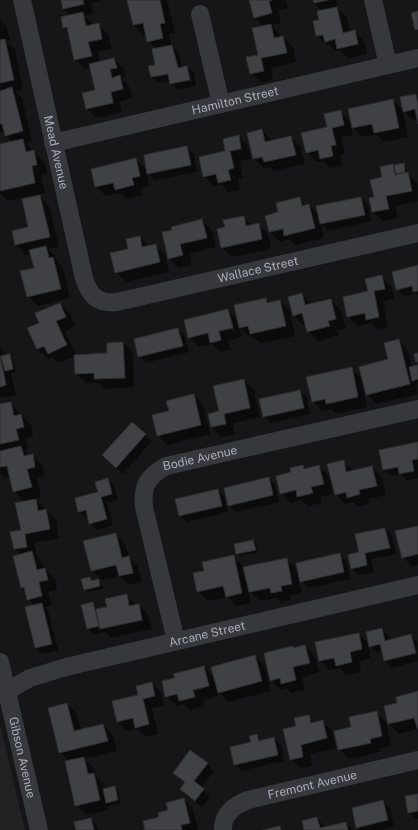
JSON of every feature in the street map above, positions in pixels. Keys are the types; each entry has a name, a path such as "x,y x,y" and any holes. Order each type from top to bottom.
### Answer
{"street":[{"name":"Mead Avenue","path":"22,0 84,278 88,290 98,300"},
{"path":"373,0 388,65"},
{"path":"200,14 221,104"},
{"name":"Hamilton Street","path":"53,143 418,58"},
{"name":"Wallace Street","path":"98,300 107,303 117,302 418,233"},
{"name":"Bodie Avenue","path":"176,641 144,507 143,494 147,482 155,472 166,466 418,409"},
{"name":"Arcane Street","path":"3,693 30,678 66,667 418,585"},
{"name":"Gibson Avenue","path":"0,662 3,693 39,830"},
{"name":"Fremont Avenue","path":"223,830 228,814 236,805 248,800 418,760"}],"shaded area":[{"path":"0,724 25,830 0,830"}],"building":[{"path":"61,0 83,0 84,4 63,9"},
{"path":"127,0 160,0 165,23 160,24 163,38 147,42 143,23 133,25"},
{"path":"249,0 272,0 269,1 272,13 254,18"},
{"path":"313,0 328,0 314,3"},
{"path":"337,7 343,33 355,30 358,44 337,49 335,39 325,42 323,35 316,36 313,21 319,20 317,11"},
{"path":"418,11 418,29 415,30 411,13"},
{"path":"83,12 86,26 99,23 102,39 88,42 92,56 74,60 67,27 63,28 61,17"},
{"path":"271,24 274,38 283,36 287,53 261,58 264,71 250,74 246,57 258,55 252,28"},
{"path":"5,39 14,80 0,83 0,40"},
{"path":"172,45 178,68 187,66 190,80 170,84 168,74 151,77 148,66 155,65 152,49"},
{"path":"114,58 117,68 110,69 112,78 120,75 123,89 111,92 113,103 86,109 82,93 95,90 89,64"},
{"path":"12,87 23,131 5,136 2,124 0,124 0,91"},
{"path":"416,94 418,104 418,124 415,109 403,112 400,97"},
{"path":"393,99 399,128 374,133 372,124 352,128 348,109"},
{"path":"341,110 344,125 332,128 336,145 331,146 333,156 320,159 318,150 306,153 301,133 327,127 324,114"},
{"path":"262,129 265,142 291,136 296,155 264,162 262,157 253,159 247,133"},
{"path":"239,135 241,149 230,151 234,168 228,170 231,180 218,183 216,174 203,177 199,157 225,151 223,139"},
{"path":"23,139 26,152 34,150 37,165 32,166 35,183 0,191 0,144"},
{"path":"187,146 191,165 147,174 144,155"},
{"path":"136,158 140,176 132,178 134,185 115,190 113,183 95,187 91,169"},
{"path":"404,163 405,172 396,174 394,165"},
{"path":"393,164 395,175 408,172 412,191 386,196 389,209 372,212 369,198 374,197 370,180 382,177 380,167"},
{"path":"40,195 50,237 15,245 12,231 28,227 22,199"},
{"path":"300,197 302,206 309,204 315,228 284,236 283,229 269,232 265,216 278,212 276,203"},
{"path":"361,197 365,215 320,224 316,206"},
{"path":"244,216 246,226 259,223 262,239 221,248 217,229 225,227 223,220"},
{"path":"202,219 207,238 180,244 183,255 168,259 162,232 172,230 171,227"},
{"path":"140,236 142,247 156,244 160,262 115,273 110,253 128,249 126,239"},
{"path":"46,246 49,258 53,257 61,289 27,297 20,271 34,268 29,250"},
{"path":"418,265 418,291 413,292 412,286 396,290 392,272"},
{"path":"382,275 385,289 374,291 379,317 366,320 365,313 347,317 343,297 368,291 365,279"},
{"path":"302,293 305,305 331,299 336,319 328,321 330,326 307,332 302,313 293,316 288,297"},
{"path":"266,298 267,303 280,300 286,326 250,334 248,326 239,328 234,305"},
{"path":"60,303 66,317 56,321 67,345 48,354 44,346 37,349 27,328 39,323 35,313"},
{"path":"228,309 233,328 219,331 221,340 210,343 208,333 188,338 184,320"},
{"path":"178,328 183,346 138,357 134,339"},
{"path":"399,339 410,384 366,395 359,367 388,359 384,343"},
{"path":"123,342 125,378 94,379 94,373 75,374 74,355 107,353 107,343"},
{"path":"418,353 418,362 416,362 414,354"},
{"path":"10,354 13,369 5,371 1,356"},
{"path":"0,356 6,385 0,387"},
{"path":"418,365 418,379 412,381 409,367"},
{"path":"352,367 358,397 326,404 325,399 312,402 306,377"},
{"path":"244,379 250,408 224,414 226,424 211,427 208,414 219,411 213,386"},
{"path":"300,390 304,408 263,417 259,399"},
{"path":"194,394 201,425 157,436 152,415 169,411 166,401"},
{"path":"11,402 14,416 21,414 24,427 16,429 19,440 0,444 0,404"},
{"path":"132,422 146,434 116,468 102,455"},
{"path":"418,442 418,459 412,460 414,471 399,474 398,467 383,470 379,450"},
{"path":"21,446 24,456 33,454 35,467 27,469 32,487 13,492 7,466 0,467 0,451"},
{"path":"344,460 346,472 372,466 377,486 359,490 360,494 347,498 346,492 335,495 327,464"},
{"path":"303,465 304,469 319,465 324,484 311,487 313,493 297,497 296,490 280,494 276,476 291,472 290,468"},
{"path":"269,477 273,495 228,506 224,488"},
{"path":"108,478 112,494 101,497 107,519 89,524 86,510 78,512 75,498 98,492 95,482"},
{"path":"218,489 222,506 179,516 175,499"},
{"path":"36,499 38,511 46,509 50,529 25,534 27,547 14,549 10,532 21,530 15,503"},
{"path":"418,526 418,554 402,558 395,531"},
{"path":"385,528 390,548 365,553 367,565 351,569 348,555 359,552 355,534"},
{"path":"116,533 122,558 129,556 133,573 119,576 116,565 91,571 83,541"},
{"path":"253,540 256,550 236,554 234,544"},
{"path":"32,551 37,570 45,568 48,580 39,582 42,596 27,600 24,587 21,588 13,556"},
{"path":"340,553 344,572 300,582 296,563"},
{"path":"234,555 242,593 226,597 223,586 197,592 193,573 204,571 202,562"},
{"path":"287,558 292,584 281,586 282,591 271,593 270,588 249,592 243,567"},
{"path":"90,577 91,581 99,579 100,586 84,590 81,579"},
{"path":"127,594 129,606 139,604 142,620 100,629 96,609 107,607 105,599"},
{"path":"93,602 99,626 87,629 81,605"},
{"path":"42,603 52,644 35,648 25,607"},
{"path":"382,628 385,641 411,634 416,653 384,661 380,644 369,647 366,632"},
{"path":"359,633 362,649 350,652 352,662 336,666 334,658 319,661 315,642"},
{"path":"305,645 310,663 293,667 296,680 281,684 280,678 270,681 264,653 293,646 293,648"},
{"path":"255,655 262,681 218,693 211,667"},
{"path":"204,666 209,686 193,690 195,697 179,701 177,694 165,697 162,681 175,678 173,674"},
{"path":"152,682 155,696 143,699 149,724 135,728 133,718 117,722 112,701 138,695 136,686"},
{"path":"418,691 418,730 414,718 388,724 384,706 397,703 396,697"},
{"path":"67,703 74,731 103,724 108,741 59,753 48,708"},
{"path":"377,711 382,736 370,739 371,743 338,750 334,731 351,727 349,717"},
{"path":"309,715 311,723 323,720 327,738 301,745 303,757 290,760 283,729 296,726 294,718"},
{"path":"257,734 259,741 274,737 278,755 234,765 230,747 251,742 249,736"},
{"path":"190,750 208,763 194,781 204,789 195,801 180,789 185,782 173,773"},
{"path":"84,757 88,774 94,773 100,800 75,806 65,761"},
{"path":"115,786 118,800 106,803 103,789"},
{"path":"418,794 418,811 408,813 405,796"},
{"path":"184,798 190,823 181,825 182,830 143,830 145,829 143,821 159,817 158,813 168,810 166,803"},
{"path":"383,800 388,820 356,828 352,808"},
{"path":"317,817 320,828 346,822 348,830 304,830 302,821"},
{"path":"91,818 94,830 76,830 74,822"},
{"path":"280,826 281,830 263,830"}]}
